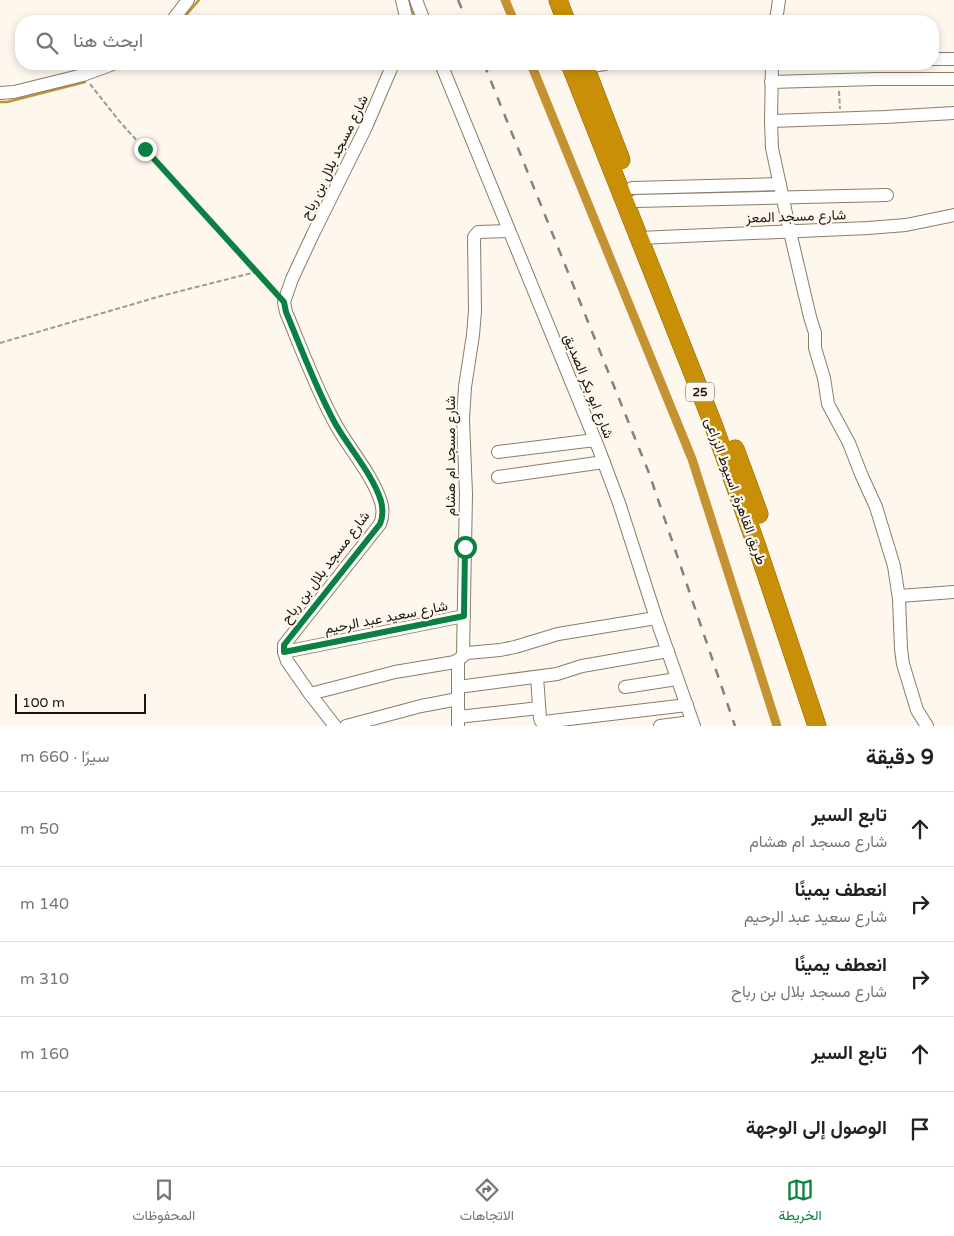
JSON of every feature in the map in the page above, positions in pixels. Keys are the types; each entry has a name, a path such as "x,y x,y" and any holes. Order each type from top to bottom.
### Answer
{"highway":[{"path":"545,0 551,15"},
{"path":"558,0 564,15"},
{"name":"طريق القاهرة, اسيوط الزراعى","path":"582,70 634,195 645,237"},
{"name":"طريق القاهرة, اسيوط الزراعى","path":"582,70 739,477 829,726"},
{"name":"طريق القاهرة, اسيوط الزراعى","path":"775,581 817,726"}],"street":[{"path":"177,15 188,0"},
{"path":"402,0 406,15"},
{"path":"416,0 422,15"},
{"path":"777,15 779,0"},
{"path":"939,59 954,59"},
{"path":"0,93 14,92 97,70"},
{"name":"شارع مسجد بلال بن رباح","path":"284,652 284,645 382,520 381,502 376,490 326,406 286,312 284,302 292,279 366,127 390,70"},
{"name":"شارع ابو بكر الصديق","path":"444,70 604,462 693,724"},
{"path":"772,70 770,121 772,148 814,329 815,348 824,378 828,404 849,443 876,506 894,566 899,596 903,664 918,710 927,726"},
{"path":"771,82 876,79 954,80"},
{"path":"770,121 954,113"},
{"path":"634,195 780,184"},
{"path":"634,195 783,198 887,195"},
{"name":"شارع مسجد المعز","path":"645,237 887,227 954,215"},
{"name":"شارع مسجد ام هشام","path":"458,721 458,693 464,616 466,494 463,412 475,311 474,237 478,232 509,231"},
{"path":"498,452 595,440"},
{"path":"498,477 604,462"},
{"path":"899,596 954,592"},
{"name":"شارع سعيد عبد الرحيم","path":"284,652 464,616"},
{"path":"310,694 395,672 448,663 471,652 500,650 558,634 656,618"},
{"path":"346,726 421,706 458,693 557,674 582,666 668,651"},
{"path":"284,652 287,661 335,726"},
{"path":"536,677 540,720 544,722 686,705"},
{"path":"624,687 678,679"},
{"path":"458,721 539,708"},
{"path":"660,726 693,724"}],"path":[{"path":"83,75 120,122 284,302"},
{"path":"838,81 840,119"},
{"path":"0,343 161,296 256,272"}],"waterway":[{"path":"186,15 199,0"},
{"path":"505,0 511,15"},
{"path":"409,4 413,15"},
{"path":"533,70 692,459 777,726"},
{"path":"0,102 7,102 85,82"}],"railway":[{"path":"458,0 464,15"},
{"path":"486,70 649,473 735,726"}],"route":[{"path":"145,149 284,302 286,312 326,406 367,474 381,502 383,513 380,524 284,645 284,652 464,616 465,547"}]}
